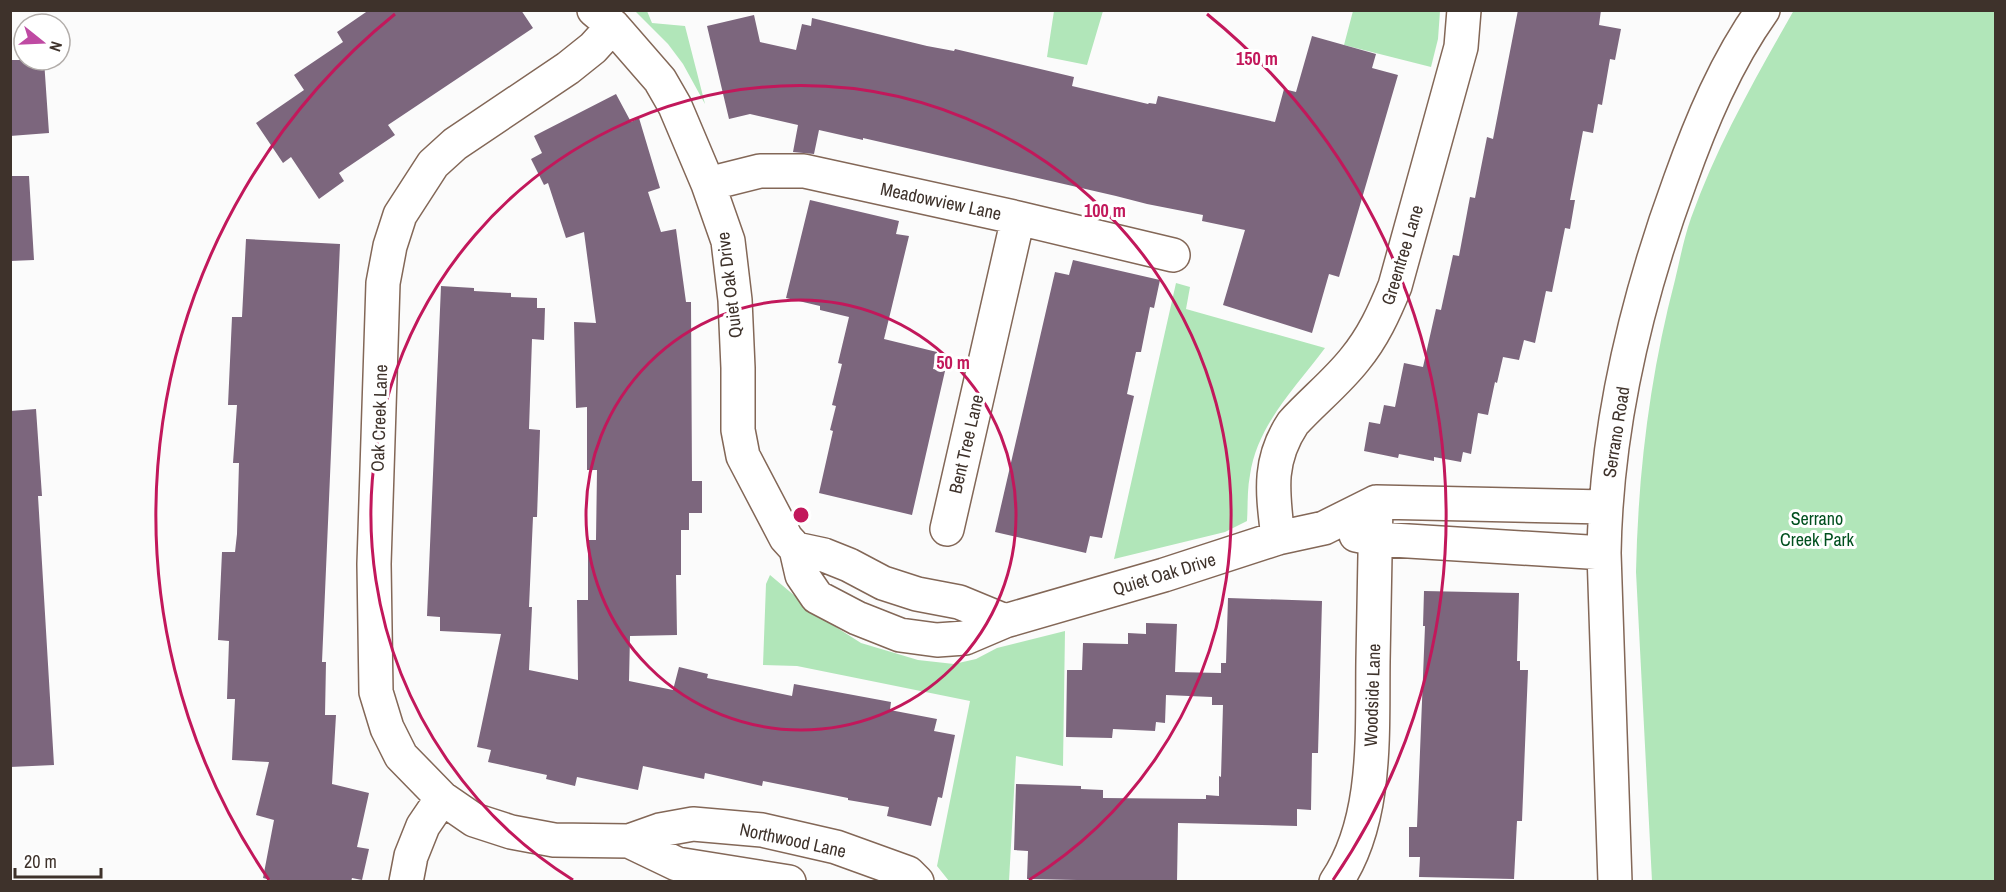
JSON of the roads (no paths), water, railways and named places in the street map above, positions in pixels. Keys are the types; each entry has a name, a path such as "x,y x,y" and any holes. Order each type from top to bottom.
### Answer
{"street":[{"name":"Greentree Lane","path":"1278,538 1272,488 1278,453 1293,423 1354,361 1384,314 1395,286 1461,47 1464,10"},
{"name":"Serrano Road","path":"1615,882 1604,553 1605,507 1618,406 1638,312 1664,223 1696,136 1724,78 1763,10"},
{"name":"Quiet Oak Drive","path":"604,18 660,80 675,106 708,184 728,241 736,334 738,430 743,456 786,538 796,549 802,575 817,597 857,618 900,635 937,640 965,638 1005,621 1164,575 1278,538 1324,528 1376,502 1605,507"},
{"name":"Oak Creek Lane","path":"442,798 401,756 387,728 376,692 374,552 383,283 390,246 400,215 433,164 455,144 568,68 593,48 604,18"},
{"name":"Meadowview Lane","path":"708,184 760,171 804,171 1173,255"},
{"name":"Bent Tree Lane","path":"947,529 1018,218"},
{"name":"Woodside Lane","path":"1336,882 1347,866 1368,800 1376,502"},
{"name":"Quiet Oak Drive","path":"1324,528 1376,539 1604,553"},
{"path":"796,549 824,555 883,583 917,594 959,602 1005,621"},
{"name":"Northwood Lane","path":"442,798 474,820 511,832 554,840 629,841 660,830 693,824 762,830 836,847 908,873 916,882"},
{"path":"406,882 411,856 423,826 442,798"},
{"name":"Northwood Lane","path":"629,841 677,864 789,882"}],"park label":[{"name":"Serrano Creek Park","path":"1817,528"}]}
